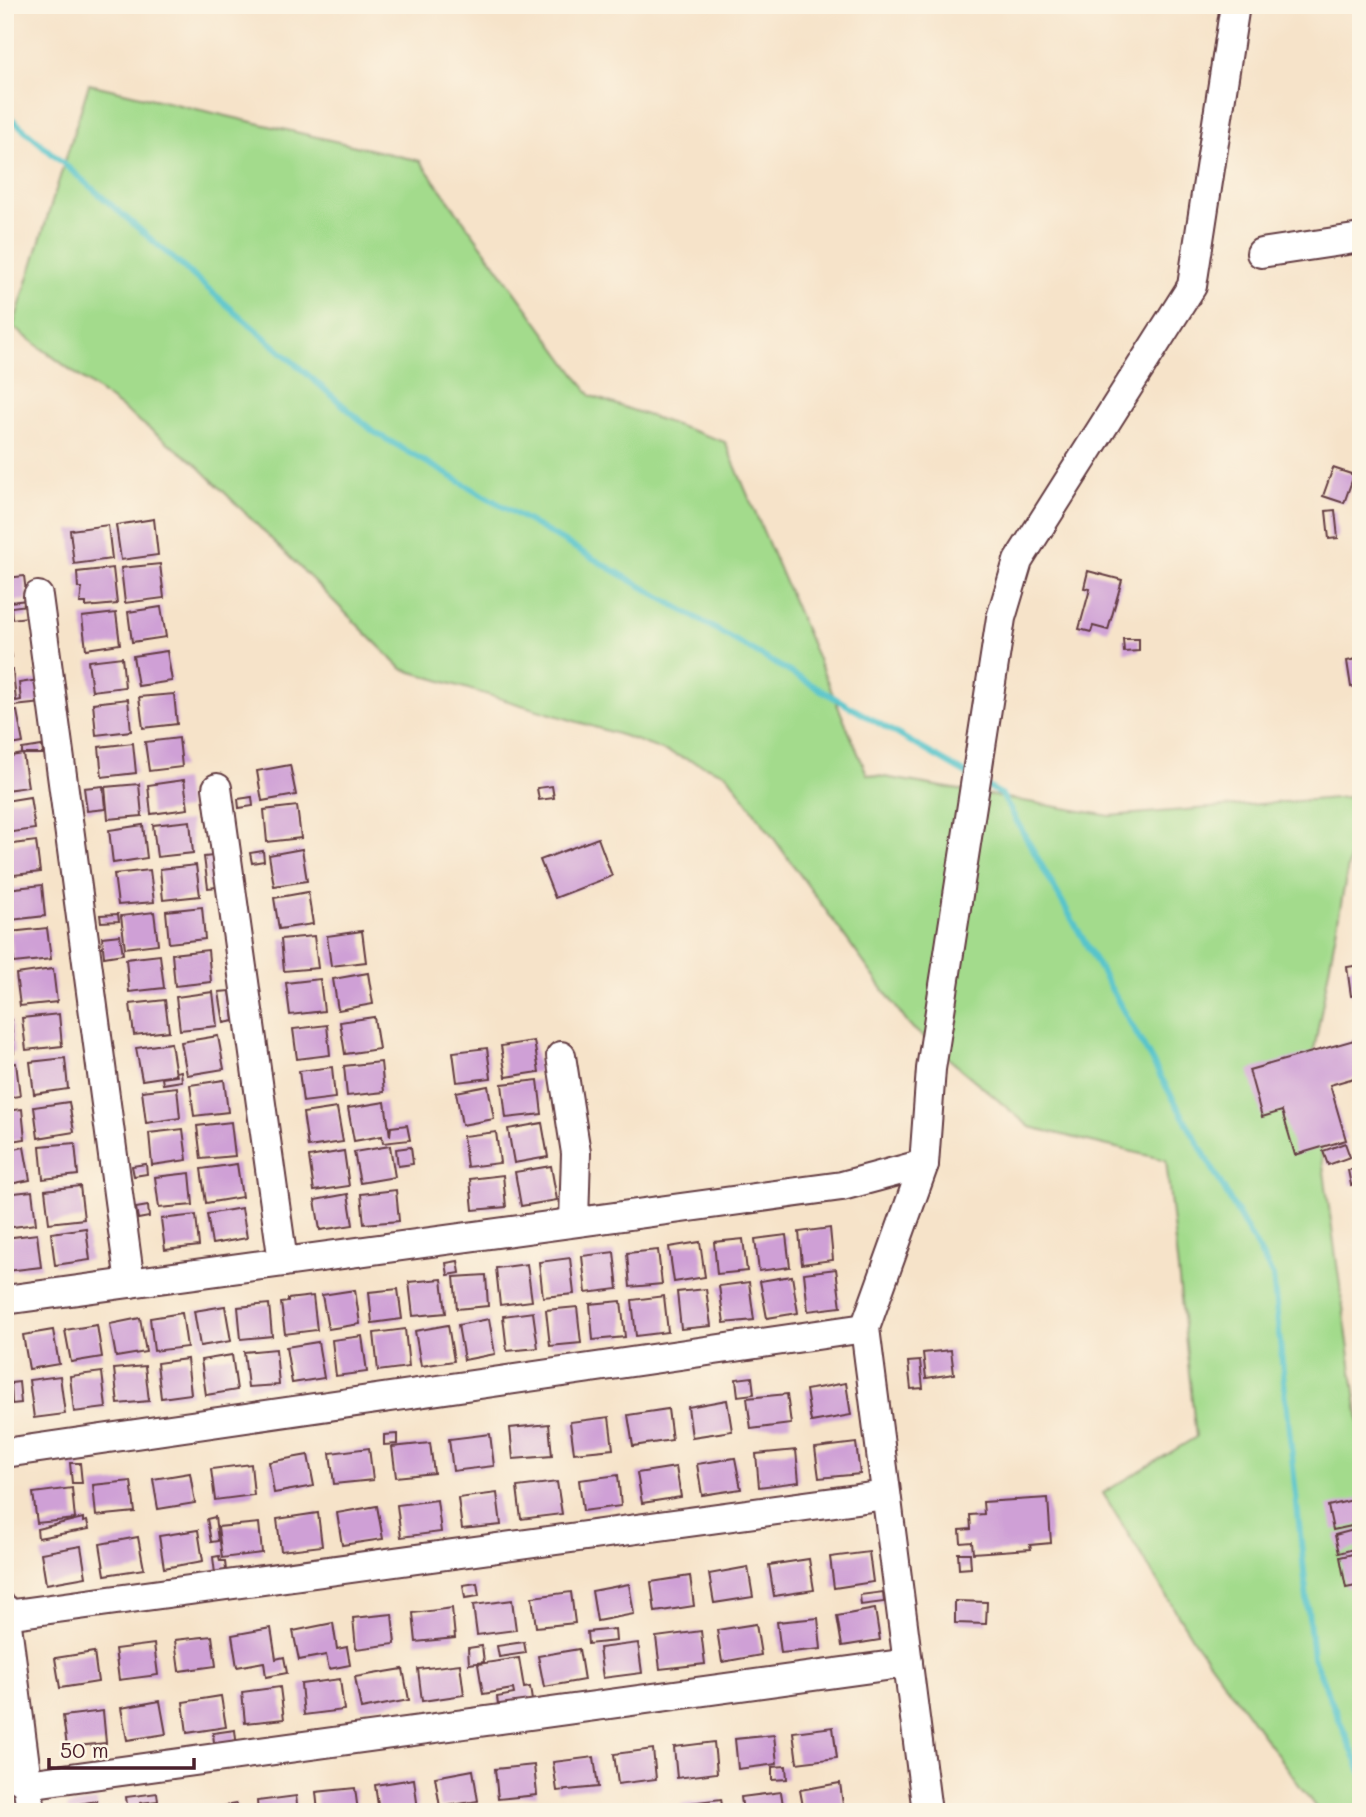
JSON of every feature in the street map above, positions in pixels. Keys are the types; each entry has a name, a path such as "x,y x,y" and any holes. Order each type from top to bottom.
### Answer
{"street":[{"path":"927,1812 865,1328 924,1164 931,1069 1000,618 1018,561 1192,286 1235,5"},
{"path":"1261,253 1361,238"},
{"path":"38,596 130,1283"},
{"path":"217,788 284,1262"},
{"path":"561,1056 576,1153 574,1222"},
{"path":"5,1300 842,1186 924,1164"},
{"path":"5,1453 865,1328"},
{"path":"6,1615 886,1495"},
{"path":"5,1609 16,1777 31,1812"},
{"path":"16,1777 908,1663"}],"green space":[{"path":"89,84 420,161 591,396 725,442 867,774 1110,816 1361,796 1310,1072 1361,1435 1361,1812 1319,1812 1194,1641 1103,1493 1196,1437 1166,1160 1030,1127 909,1025 727,774 624,736 402,669 194,462 13,327"}],"building":[{"path":"1333,468 1354,475 1344,503 1323,496"},
{"path":"1335,510 1338,538 1329,539 1326,511"},
{"path":"154,519 158,555 121,560 116,525"},
{"path":"108,525 112,559 74,564 70,530"},
{"path":"160,564 164,598 125,603 121,568"},
{"path":"113,568 117,604 86,607 86,603 80,603 82,588 78,588 77,572"},
{"path":"1088,571 1122,580 1108,630 1093,626 1091,632 1079,629 1090,589 1084,588"},
{"path":"24,576 27,600 10,602 7,578"},
{"path":"27,605 28,617 12,619 11,607"},
{"path":"161,607 166,637 132,642 128,612"},
{"path":"116,613 120,644 86,649 82,617"},
{"path":"5,623 12,657 5,658"},
{"path":"1123,639 1139,639 1139,651 1124,652"},
{"path":"167,651 172,681 138,686 133,656"},
{"path":"122,657 125,687 92,691 88,661"},
{"path":"1361,658 1361,685 1351,687 1347,661"},
{"path":"5,670 13,670 16,701 21,700 19,683 39,680 42,703 5,707"},
{"path":"174,694 177,724 143,728 139,697"},
{"path":"128,699 131,731 96,735 93,703"},
{"path":"17,711 23,743 5,746 5,713"},
{"path":"179,738 182,767 149,771 145,742"},
{"path":"133,743 136,773 102,777 99,747"},
{"path":"42,746 43,754 22,754 22,749"},
{"path":"23,754 28,787 5,790 5,757"},
{"path":"290,765 296,795 262,801 257,771"},
{"path":"184,780 188,809 151,814 148,785"},
{"path":"139,784 142,816 108,819 105,787"},
{"path":"103,786 105,809 87,811 84,788"},
{"path":"552,786 554,798 539,800 537,788"},
{"path":"30,797 35,829 5,833 5,801"},
{"path":"252,797 253,806 239,808 238,799"},
{"path":"297,806 301,838 267,842 264,810"},
{"path":"190,821 193,853 157,857 153,825"},
{"path":"143,825 147,858 113,863 109,830"},
{"path":"598,838 612,876 555,898 540,860"},
{"path":"36,841 40,872 5,876 5,845"},
{"path":"302,849 307,881 274,886 269,855"},
{"path":"263,851 264,861 252,863 250,853"},
{"path":"213,856 217,887 208,888 204,857"},
{"path":"196,865 200,896 163,900 160,869"},
{"path":"150,870 154,902 118,905 114,874"},
{"path":"42,885 45,916 11,920 7,889"},
{"path":"308,892 313,924 279,929 274,898"},
{"path":"202,907 205,939 169,943 166,911"},
{"path":"154,912 158,944 125,948 121,916"},
{"path":"118,914 119,921 101,922 100,915"},
{"path":"47,928 51,959 14,963 10,932"},
{"path":"362,931 366,962 331,966 327,936"},
{"path":"120,935 123,954 104,957 102,937"},
{"path":"314,936 318,968 284,971 281,939"},
{"path":"208,950 211,982 175,986 172,954"},
{"path":"160,955 164,988 129,992 126,959"},
{"path":"1361,965 1361,995 1351,996 1347,967"},
{"path":"53,969 57,1002 20,1006 16,974"},
{"path":"368,973 373,1004 338,1010 333,979"},
{"path":"320,979 324,1011 290,1015 286,983"},
{"path":"230,991 234,1021 224,1023 219,992"},
{"path":"213,992 217,1026 180,1030 176,997"},
{"path":"165,1000 169,1031 134,1035 130,1004"},
{"path":"59,1014 62,1046 26,1050 22,1018"},
{"path":"374,1017 379,1049 345,1054 340,1022"},
{"path":"11,1020 14,1053 5,1054 5,1021"},
{"path":"327,1025 330,1055 297,1059 293,1029"},
{"path":"218,1036 224,1069 187,1075 181,1042"},
{"path":"1361,1038 1361,1076 1330,1085 1346,1140 1295,1155 1282,1111 1262,1117 1249,1070"},
{"path":"534,1041 539,1072 506,1077 501,1046"},
{"path":"171,1043 176,1075 142,1080 136,1048"},
{"path":"487,1048 491,1078 457,1082 453,1052"},
{"path":"65,1058 68,1089 34,1094 30,1062"},
{"path":"381,1062 384,1092 347,1096 344,1066"},
{"path":"16,1063 20,1096 5,1098 5,1065"},
{"path":"332,1067 335,1098 303,1102 299,1071"},
{"path":"181,1071 182,1081 163,1084 162,1078 177,1076 176,1072"},
{"path":"224,1080 228,1112 194,1116 190,1085"},
{"path":"538,1080 542,1114 506,1118 502,1084"},
{"path":"488,1086 494,1119 462,1125 456,1092"},
{"path":"177,1087 180,1118 146,1123 142,1091"},
{"path":"69,1102 74,1132 38,1138 34,1107"},
{"path":"385,1102 390,1136 391,1127 407,1125 410,1140 383,1143 382,1136 354,1141 348,1108"},
{"path":"337,1108 343,1142 308,1147 303,1113"},
{"path":"22,1109 25,1139 5,1142 5,1111"},
{"path":"231,1122 235,1156 201,1159 197,1126"},
{"path":"542,1123 548,1157 514,1163 508,1129"},
{"path":"183,1129 187,1160 152,1165 149,1133"},
{"path":"496,1132 500,1163 467,1167 463,1136"},
{"path":"75,1143 78,1175 43,1179 40,1146"},
{"path":"1345,1143 1350,1157 1328,1165 1323,1151"},
{"path":"390,1146 395,1177 360,1183 354,1152"},
{"path":"24,1147 30,1180 5,1185 5,1151"},
{"path":"411,1147 413,1164 398,1166 396,1149"},
{"path":"344,1151 349,1186 314,1191 309,1157"},
{"path":"146,1164 147,1174 134,1176 132,1166"},
{"path":"237,1164 242,1197 206,1203 201,1169"},
{"path":"551,1166 557,1200 521,1206 515,1172"},
{"path":"1361,1168 1361,1183 1351,1185 1348,1170"},
{"path":"190,1173 193,1205 159,1208 155,1177"},
{"path":"503,1175 506,1207 473,1210 470,1179"},
{"path":"80,1186 84,1219 49,1223 45,1190"},
{"path":"396,1190 399,1221 364,1224 361,1194"},
{"path":"32,1191 36,1224 5,1228 5,1194"},
{"path":"348,1194 353,1225 320,1230 315,1200"},
{"path":"148,1206 149,1217 138,1219 136,1208"},
{"path":"242,1208 247,1238 212,1244 207,1214"},
{"path":"196,1215 199,1246 165,1250 161,1219"},
{"path":"86,1228 90,1260 55,1265 51,1233"},
{"path":"830,1228 833,1260 802,1264 799,1232"},
{"path":"37,1234 41,1267 7,1271 5,1238"},
{"path":"786,1235 790,1267 759,1271 755,1239"},
{"path":"743,1239 747,1271 717,1274 714,1242"},
{"path":"700,1242 705,1277 674,1282 669,1247"},
{"path":"658,1250 662,1284 630,1287 627,1253"},
{"path":"614,1252 618,1289 586,1293 582,1256"},
{"path":"570,1258 574,1294 543,1297 539,1262"},
{"path":"458,1261 460,1273 448,1275 446,1263"},
{"path":"527,1264 532,1301 500,1305 496,1268"},
{"path":"836,1269 841,1307 808,1311 804,1273"},
{"path":"486,1275 488,1306 457,1309 454,1277"},
{"path":"792,1276 798,1313 767,1318 760,1281"},
{"path":"442,1279 446,1313 413,1316 409,1282"},
{"path":"749,1282 754,1320 724,1323 719,1286"},
{"path":"398,1289 402,1319 372,1323 369,1292"},
{"path":"706,1289 711,1326 681,1329 677,1292"},
{"path":"355,1290 360,1324 328,1329 322,1295"},
{"path":"313,1296 317,1330 285,1334 281,1303 288,1302 288,1299"},
{"path":"664,1296 668,1332 636,1336 632,1300"},
{"path":"621,1301 625,1337 593,1340 590,1304"},
{"path":"269,1304 272,1336 241,1339 238,1307"},
{"path":"225,1306 231,1341 200,1346 194,1311"},
{"path":"577,1307 581,1343 550,1346 546,1310"},
{"path":"533,1312 538,1348 507,1351 503,1316"},
{"path":"182,1313 187,1347 154,1351 150,1318"},
{"path":"140,1318 146,1352 116,1357 110,1324"},
{"path":"489,1319 495,1354 464,1360 458,1325"},
{"path":"97,1325 102,1357 71,1362 65,1330"},
{"path":"448,1325 454,1361 421,1366 415,1331"},
{"path":"405,1329 409,1367 378,1371 374,1333"},
{"path":"53,1330 59,1364 29,1369 23,1335"},
{"path":"362,1336 367,1372 336,1376 332,1340"},
{"path":"318,1342 324,1378 292,1383 286,1347"},
{"path":"276,1349 279,1385 248,1387 244,1352"},
{"path":"951,1350 954,1374 926,1378 923,1353"},
{"path":"232,1355 237,1390 206,1395 201,1360"},
{"path":"187,1359 191,1394 161,1398 157,1363"},
{"path":"920,1361 923,1388 911,1389 908,1362"},
{"path":"145,1366 149,1401 118,1404 114,1369"},
{"path":"102,1372 106,1408 74,1412 70,1376"},
{"path":"60,1376 65,1414 34,1418 29,1380"},
{"path":"752,1377 754,1394 738,1396 736,1379"},
{"path":"19,1382 21,1403 12,1404 11,1383"},
{"path":"846,1383 851,1415 811,1422 806,1390"},
{"path":"787,1394 791,1424 751,1429 747,1398"},
{"path":"727,1400 732,1431 692,1437 688,1407"},
{"path":"668,1409 672,1440 633,1446 628,1415"},
{"path":"609,1417 613,1449 574,1453 570,1422"},
{"path":"549,1424 552,1456 513,1459 510,1428"},
{"path":"397,1434 397,1444 384,1445 384,1435"},
{"path":"490,1434 494,1466 453,1471 449,1439"},
{"path":"430,1443 434,1473 396,1477 392,1447"},
{"path":"856,1443 860,1474 819,1478 815,1448"},
{"path":"369,1448 373,1480 334,1484 330,1453"},
{"path":"796,1450 799,1482 759,1487 756,1454"},
{"path":"308,1455 314,1486 274,1493 269,1462"},
{"path":"735,1458 741,1489 702,1495 697,1464"},
{"path":"70,1463 80,1463 82,1483 72,1483"},
{"path":"251,1464 254,1495 215,1500 211,1469"},
{"path":"676,1467 681,1497 642,1503 637,1473"},
{"path":"190,1473 195,1503 158,1509 153,1479"},
{"path":"618,1475 621,1506 583,1511 579,1480"},
{"path":"131,1481 135,1512 96,1516 93,1485"},
{"path":"557,1482 562,1514 521,1519 517,1487"},
{"path":"72,1488 75,1519 37,1523 33,1493"},
{"path":"497,1493 501,1525 462,1529 458,1498"},
{"path":"1048,1498 1051,1543 1030,1545 1031,1549 973,1553 972,1542 961,1543 960,1530 971,1529 970,1515 984,1514 983,1502"},
{"path":"1361,1498 1361,1524 1333,1530 1328,1506"},
{"path":"437,1500 441,1532 401,1537 397,1505"},
{"path":"377,1506 383,1539 342,1545 337,1513"},
{"path":"318,1513 322,1546 281,1551 277,1519"},
{"path":"215,1517 218,1541 211,1542 207,1519"},
{"path":"83,1518 89,1529 38,1538 37,1529"},
{"path":"259,1523 262,1553 222,1558 218,1527"},
{"path":"1361,1528 1361,1547 1339,1553 1335,1535"},
{"path":"198,1530 203,1561 164,1568 159,1536"},
{"path":"138,1537 144,1569 105,1575 100,1544"},
{"path":"81,1546 86,1577 46,1584 41,1553"},
{"path":"869,1552 873,1582 834,1588 830,1557"},
{"path":"1361,1552 1361,1585 1346,1588 1340,1557"},
{"path":"958,1553 970,1553 971,1568 959,1569"},
{"path":"219,1556 220,1561 225,1561 227,1580 216,1582 213,1557"},
{"path":"809,1559 814,1590 774,1596 769,1565"},
{"path":"748,1567 753,1597 714,1603 709,1574"},
{"path":"690,1576 694,1606 655,1612 651,1582"},
{"path":"477,1583 479,1596 465,1598 463,1585"},
{"path":"629,1584 634,1614 597,1621 592,1591"},
{"path":"571,1592 575,1623 536,1627 532,1597"},
{"path":"883,1592 884,1602 861,1605 860,1595"},
{"path":"512,1600 516,1630 477,1635 473,1605"},
{"path":"955,1601 987,1602 986,1624 955,1623"},
{"path":"452,1608 455,1638 416,1642 413,1613"},
{"path":"875,1609 880,1640 842,1646 837,1616"},
{"path":"392,1614 395,1644 356,1649 353,1618"},
{"path":"818,1618 821,1649 781,1653 777,1622"},
{"path":"333,1623 337,1649 347,1647 350,1665 329,1669 326,1655 299,1660 293,1631"},
{"path":"756,1624 761,1655 722,1662 717,1630"},
{"path":"271,1628 276,1659 284,1657 287,1673 266,1677 264,1662 237,1667 232,1635"},
{"path":"615,1629 616,1641 588,1644 587,1632"},
{"path":"701,1631 705,1664 660,1669 656,1637"},
{"path":"212,1636 216,1666 179,1671 175,1640"},
{"path":"524,1642 526,1653 499,1657 497,1646"},
{"path":"638,1643 642,1673 603,1678 599,1648"},
{"path":"154,1644 158,1675 119,1680 115,1649"},
{"path":"482,1646 484,1662 469,1664 468,1648"},
{"path":"579,1649 584,1680 544,1687 538,1656"},
{"path":"94,1652 98,1682 60,1688 55,1658"},
{"path":"519,1658 524,1688 530,1687 533,1707 499,1712 497,1697 514,1694 513,1689 483,1694 478,1664"},
{"path":"460,1664 464,1695 422,1701 418,1669"},
{"path":"403,1669 409,1700 361,1709 355,1677"},
{"path":"340,1679 344,1710 304,1715 301,1684"},
{"path":"280,1687 284,1719 245,1723 242,1692"},
{"path":"221,1696 226,1727 187,1733 183,1702"},
{"path":"160,1701 166,1734 127,1740 121,1708"},
{"path":"103,1711 106,1743 67,1747 63,1716"},
{"path":"833,1727 837,1758 797,1763 793,1732"},
{"path":"235,1730 237,1749 215,1752 213,1733"},
{"path":"774,1735 777,1764 738,1769 735,1739"},
{"path":"714,1742 717,1773 677,1778 674,1747"},
{"path":"653,1749 656,1779 618,1784 614,1754"},
{"path":"594,1757 598,1787 557,1791 553,1762"},
{"path":"534,1765 537,1795 498,1799 495,1769"},
{"path":"786,1766 787,1779 772,1780 772,1767"},
{"path":"473,1770 478,1801 440,1807 435,1777"},
{"path":"414,1779 418,1810 379,1812 375,1785"},
{"path":"840,1783 844,1812 804,1812 800,1790"},
{"path":"355,1788 358,1812 318,1812 316,1792"},
{"path":"781,1792 784,1812 743,1812 741,1797"},
{"path":"157,1793 158,1801 141,1803 142,1812 128,1812 126,1797"},
{"path":"296,1796 298,1812 258,1812 257,1801"},
{"path":"721,1799 723,1812 682,1812 681,1804"},
{"path":"97,1801 98,1812 68,1812 67,1806"},
{"path":"236,1804 237,1812 201,1812 201,1810"}],"waterway":[{"path":"5,113 374,432 970,776"},
{"path":"982,783 1002,795 1273,1276 1313,1657 1361,1772"}]}
